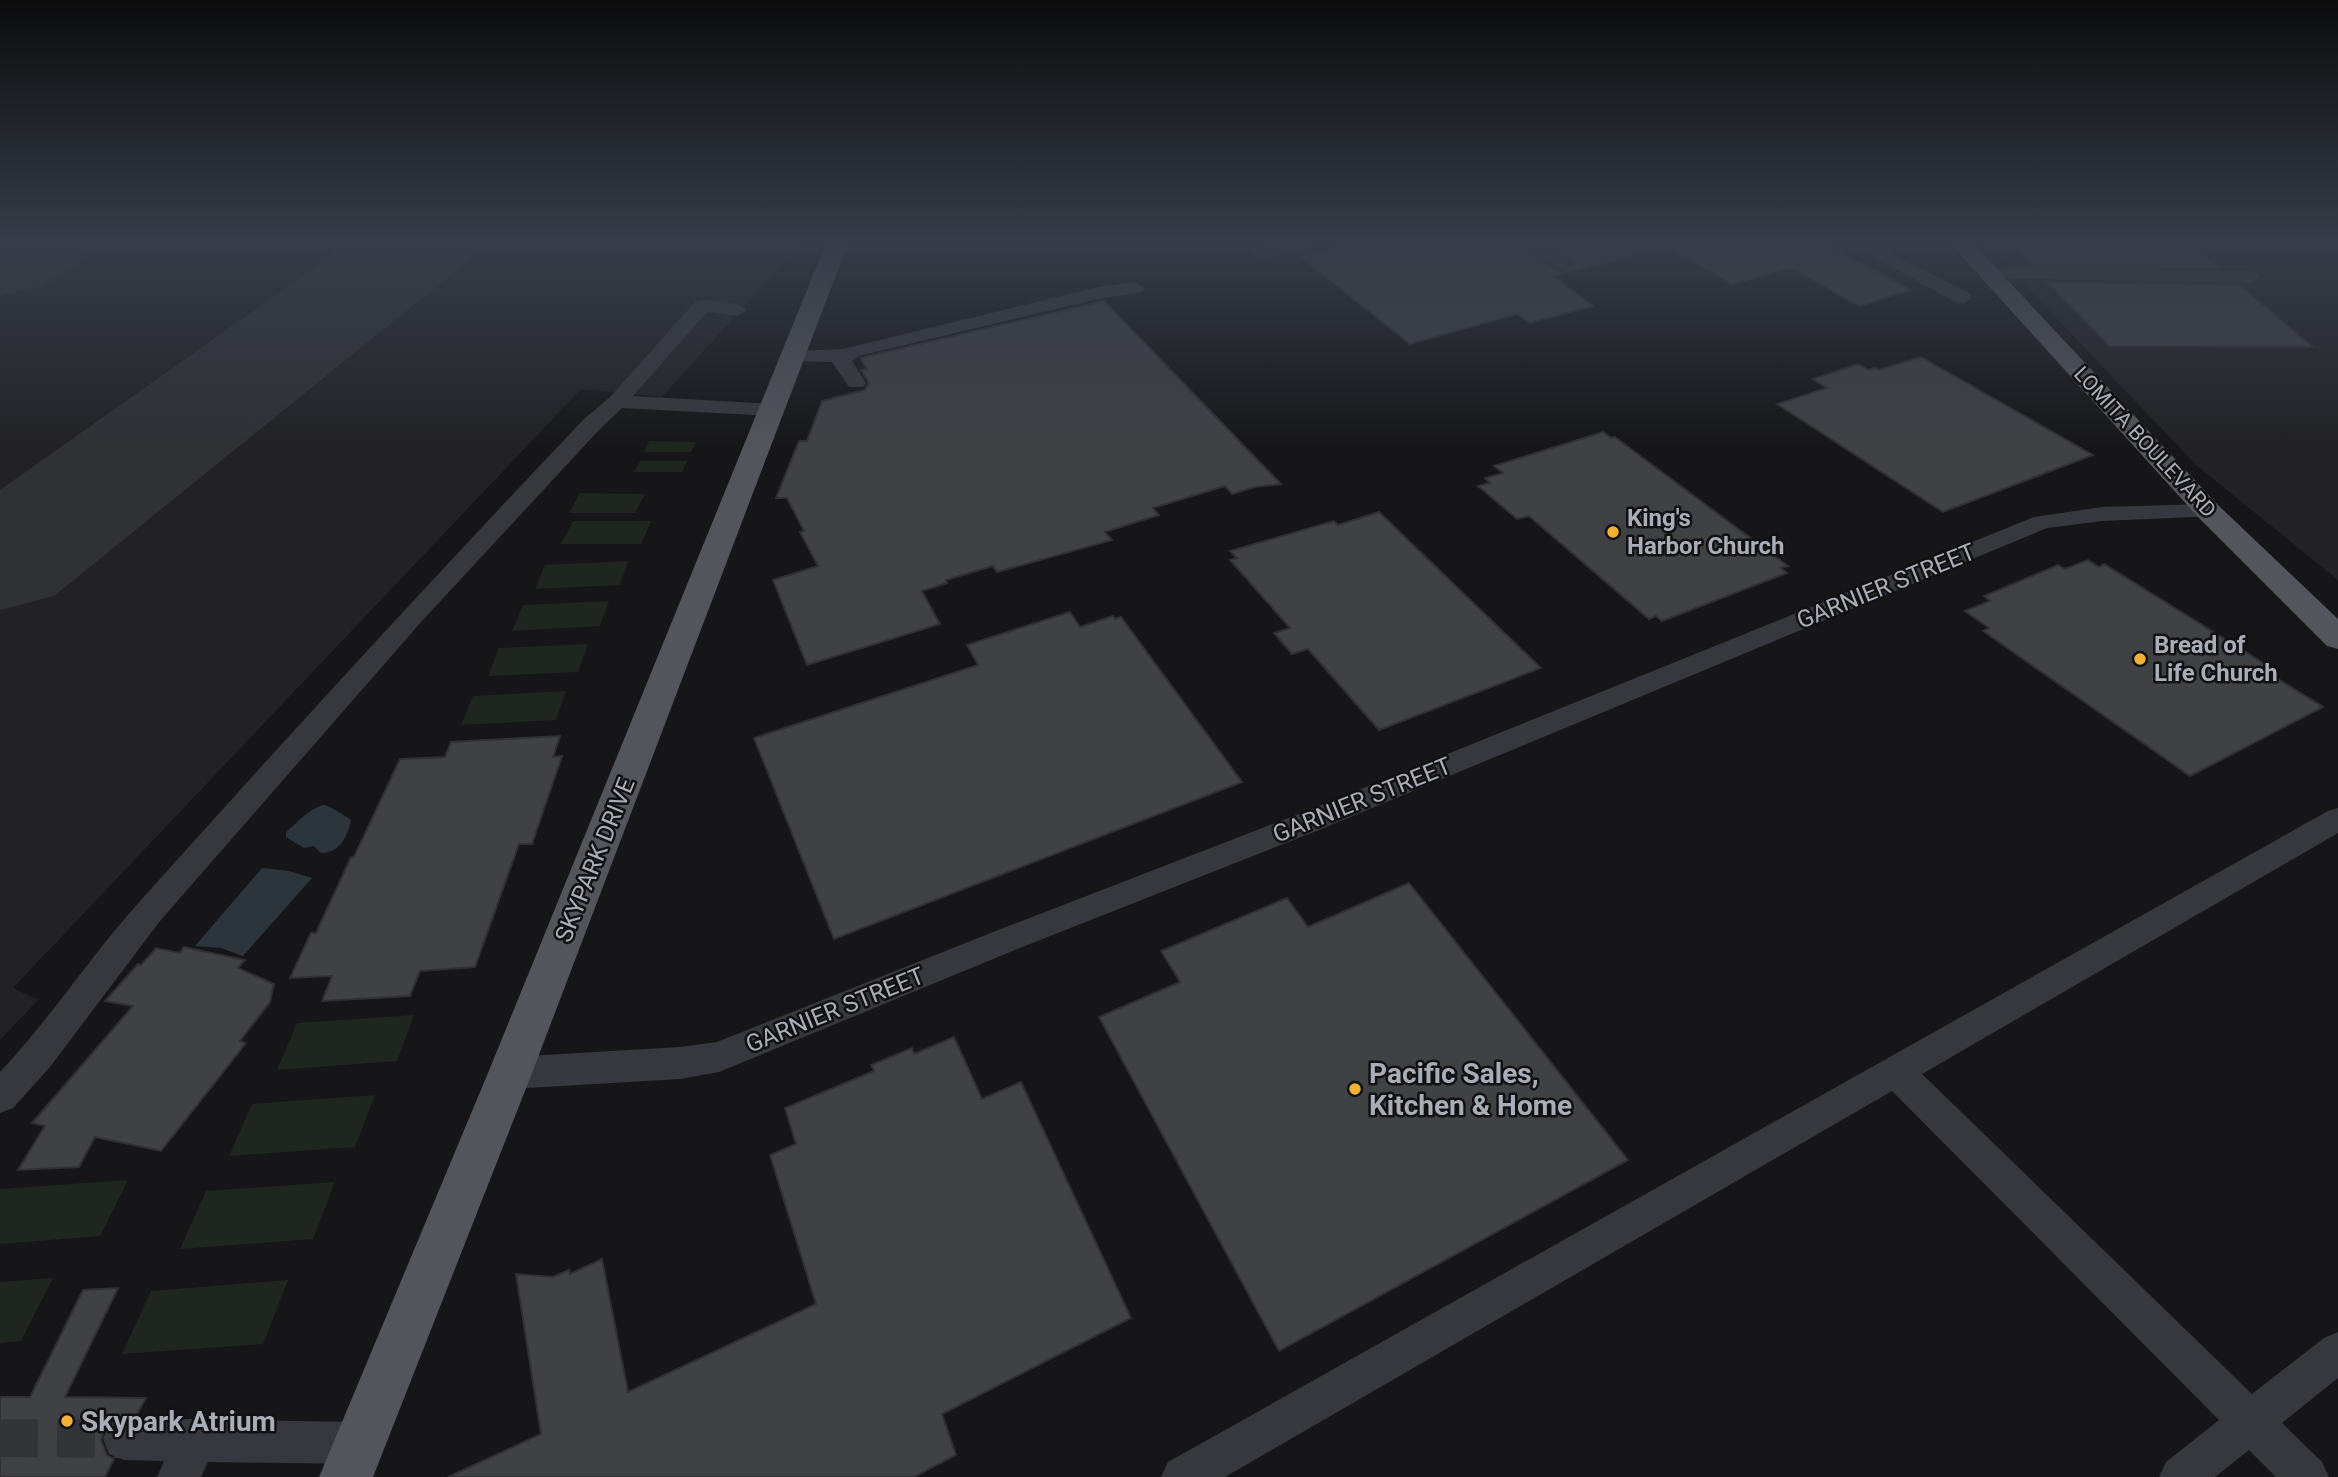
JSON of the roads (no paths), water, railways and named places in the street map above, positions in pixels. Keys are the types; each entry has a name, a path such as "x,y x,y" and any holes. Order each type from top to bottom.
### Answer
{"main road":[{"name":"SKYPARK DRIVE","path":"353,1460 510,1073 812,310"},
{"name":"LOMITA BOULEVARD","path":"2023,310 2208,511 2338,638"}],"street":[{"path":"0,1097 38,1056 149,912 413,615 591,425 617,401 698,310"},
{"path":"794,357 845,355 1029,310"},
{"path":"845,355 841,360 856,383"},
{"path":"617,401 773,410"},
{"name":"GARNIER STREET","path":"510,1073 680,1063 719,1056 1314,820 2042,522 2102,514 2208,511"},
{"path":"1183,1477 2338,819"},
{"path":"1895,1071 2307,1477"},
{"path":"2181,1477 2338,1352"},
{"path":"124,1439 188,1459 353,1460"}],"tunnel":[{"path":"0,1438 124,1439"}],"place":[{"name":"King's Harbor Church","path":"1613,532"},
{"name":"Bread of Life Church","path":"2140,659"},
{"name":"Pacific Sales, Kitchen & Home","path":"1355,1089"},
{"name":"Skypark Atrium","path":"67,1421"}]}
